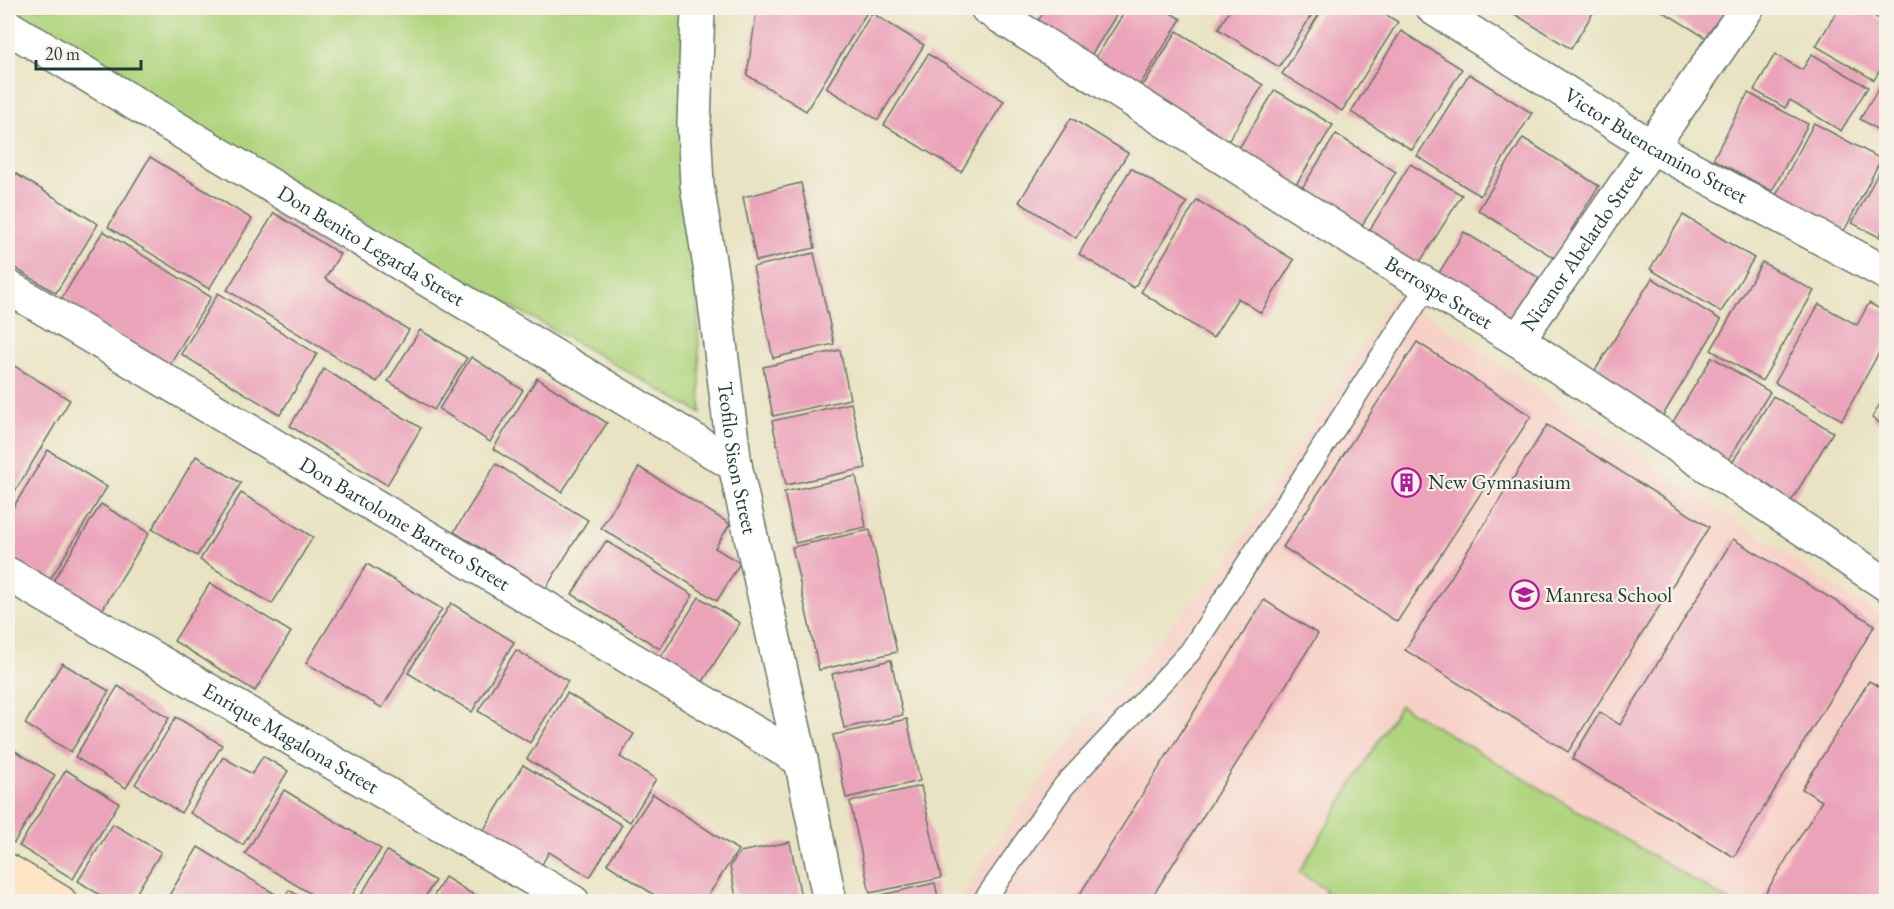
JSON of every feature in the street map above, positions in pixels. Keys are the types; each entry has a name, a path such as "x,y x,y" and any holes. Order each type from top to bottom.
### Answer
{"street":[{"path":"8,26 18,8"},
{"name":"Teofilo Sison Street","path":"698,8 694,124 697,185 712,279 735,465 801,760 830,902"},
{"name":"Berrospe Street","path":"987,8 1427,286 1518,340 1887,584"},
{"name":"Victor Buencamino Street","path":"1433,8 1650,146 1887,273"},
{"name":"Nicanor Abelardo Street","path":"1518,340 1747,8"},
{"name":"Don Benito Legarda Street","path":"8,26 735,465"},
{"name":"Don Bartolome Barreto Street","path":"8,287 801,760"},
{"name":"Enrique Magalona Street","path":"8,574 573,902"},
{"path":"8,871 60,902"}],"lane":[{"path":"982,902 1064,786 1190,652 1427,286"}],"shaded area":[{"name":"Manresa School","path":"1394,294 1886,620 1886,901 958,902 991,849 1090,714 1222,570"}],"green space":[{"path":"26,8 693,8 689,50 701,413 15,26"},
{"path":"1400,705 1729,901 1319,901 1326,890 1299,872"}],"building":[{"path":"757,8 855,8 866,14 806,111 747,75"},
{"path":"1046,8 1121,8 1085,65 1031,32"},
{"path":"1127,8 1162,8 1181,19 1135,93 1091,65"},
{"path":"1231,8 1316,8 1279,67 1218,29"},
{"path":"1323,8 1375,8 1398,22 1342,111 1282,74"},
{"path":"1510,8 1596,8 1571,49 1508,10"},
{"path":"1657,8 1731,8 1711,41"},
{"path":"1839,8 1861,8 1886,23 1886,59 1874,80 1816,46"},
{"path":"872,13 924,45 878,120 826,88"},
{"path":"1177,31 1263,85 1224,148 1137,95"},
{"path":"1401,31 1462,69 1412,150 1351,112"},
{"path":"928,54 1004,101 961,172 884,125"},
{"path":"1775,54 1802,70 1812,54 1868,87 1841,131 1790,100 1785,108 1754,90"},
{"path":"1469,74 1532,113 1480,196 1417,156"},
{"path":"1886,76 1886,135 1860,119"},
{"path":"1275,90 1333,125 1292,191 1234,156"},
{"path":"1748,93 1808,124 1772,191 1713,159"},
{"path":"1071,118 1128,153 1076,238 1019,202"},
{"path":"1814,123 1881,159 1841,237 1773,201"},
{"path":"1336,134 1396,172 1357,233 1297,196"},
{"path":"1523,138 1599,186 1571,230 1576,234 1559,261 1478,210"},
{"path":"150,157 252,219 209,289 108,227"},
{"path":"1410,164 1462,195 1417,267 1366,236"},
{"path":"1883,164 1886,166 1886,222 1879,237 1852,223"},
{"path":"1131,168 1187,203 1134,288 1079,254"},
{"path":"8,169 98,224 56,293 8,264"},
{"path":"801,183 815,248 756,261 743,197"},
{"path":"1197,200 1294,260 1261,313 1238,298 1213,338 1141,292"},
{"path":"274,213 340,254 325,279 409,330 377,382 227,290"},
{"path":"1683,215 1754,258 1721,312 1650,269"},
{"path":"103,231 211,297 168,367 60,301"},
{"path":"1464,232 1539,278 1509,327 1434,281"},
{"path":"814,253 834,344 773,358 753,267"},
{"path":"1762,262 1814,291 1762,381 1711,350"},
{"path":"1652,278 1721,320 1660,420 1591,377"},
{"path":"218,293 317,354 280,415 181,354"},
{"path":"1869,303 1886,312 1886,340 1842,420 1775,383 1819,304 1857,325"},
{"path":"420,330 467,358 434,410 388,381"},
{"name":"New Gymnasium","path":"1417,342 1531,416 1397,622 1283,547"},
{"path":"840,350 850,399 773,416 763,367"},
{"path":"471,357 523,390 490,442 439,409"},
{"path":"1712,357 1770,392 1722,470 1665,435"},
{"path":"8,362 70,400 8,503"},
{"path":"324,369 421,428 387,485 290,426"},
{"path":"537,378 607,423 562,492 493,449"},
{"path":"1886,393 1886,427 1872,418"},
{"path":"1773,396 1833,432 1789,505 1729,468"},
{"path":"851,403 866,468 786,485 772,421"},
{"path":"1547,425 1709,527 1568,752 1405,650"},
{"path":"48,450 107,487 48,583 8,558 8,516"},
{"path":"196,456 241,483 197,556 152,529"},
{"path":"496,464 588,520 546,588 454,532"},
{"path":"639,467 730,524 715,548 740,563 717,601 601,528"},
{"path":"856,476 866,527 795,543 784,492"},
{"path":"241,493 313,537 272,604 200,560"},
{"path":"101,504 149,533 99,615 50,586"},
{"path":"870,530 897,652 819,670 792,547"},
{"path":"1733,539 1875,625 1734,857 1572,759 1600,712 1620,725"},
{"path":"606,541 693,595 660,649 572,594"},
{"path":"367,564 442,609 382,708 306,663"},
{"path":"210,583 291,632 255,691 174,641"},
{"path":"699,597 740,623 700,686 659,660"},
{"path":"1264,600 1318,634 1149,902 1075,902"},
{"path":"451,603 514,642 472,712 408,673"},
{"path":"516,650 568,681 530,743 478,711"},
{"path":"891,660 903,715 844,728 832,674"},
{"path":"62,663 109,691 71,752 25,724"},
{"path":"1869,681 1883,689 1886,683 1886,902 1760,902 1822,801 1802,789"},
{"path":"118,686 169,718 126,788 75,757"},
{"path":"567,693 634,734 620,757 656,779 630,822 527,759"},
{"path":"176,717 222,745 181,813 135,784"},
{"path":"907,719 920,781 846,798 833,735"},
{"path":"10,748 55,775 14,843 8,839 8,753"},
{"path":"263,756 288,771 243,845 190,813 223,757 252,774"},
{"path":"523,765 622,825 590,877 549,852 541,866 483,831"},
{"path":"66,770 119,803 73,879 19,846"},
{"path":"921,786 941,878 870,893 850,802"},
{"path":"284,790 381,849 348,902 324,902 245,854"},
{"path":"653,794 738,850 704,902 665,902 607,864"},
{"path":"113,824 161,852 131,902 111,902 78,881"},
{"path":"790,842 802,902 737,902 730,866 740,852"},
{"path":"198,847 280,897 277,902 165,902"},
{"path":"387,851 435,881 422,902 357,902"},
{"path":"445,877 485,902 430,902"},
{"path":"935,883 939,902 873,902 872,897"},
{"path":"289,890 309,902 282,902"}],"place":[{"name":"New Gymnasium","path":"1407,482"},
{"name":"Manresa School","path":"1524,595"}]}
